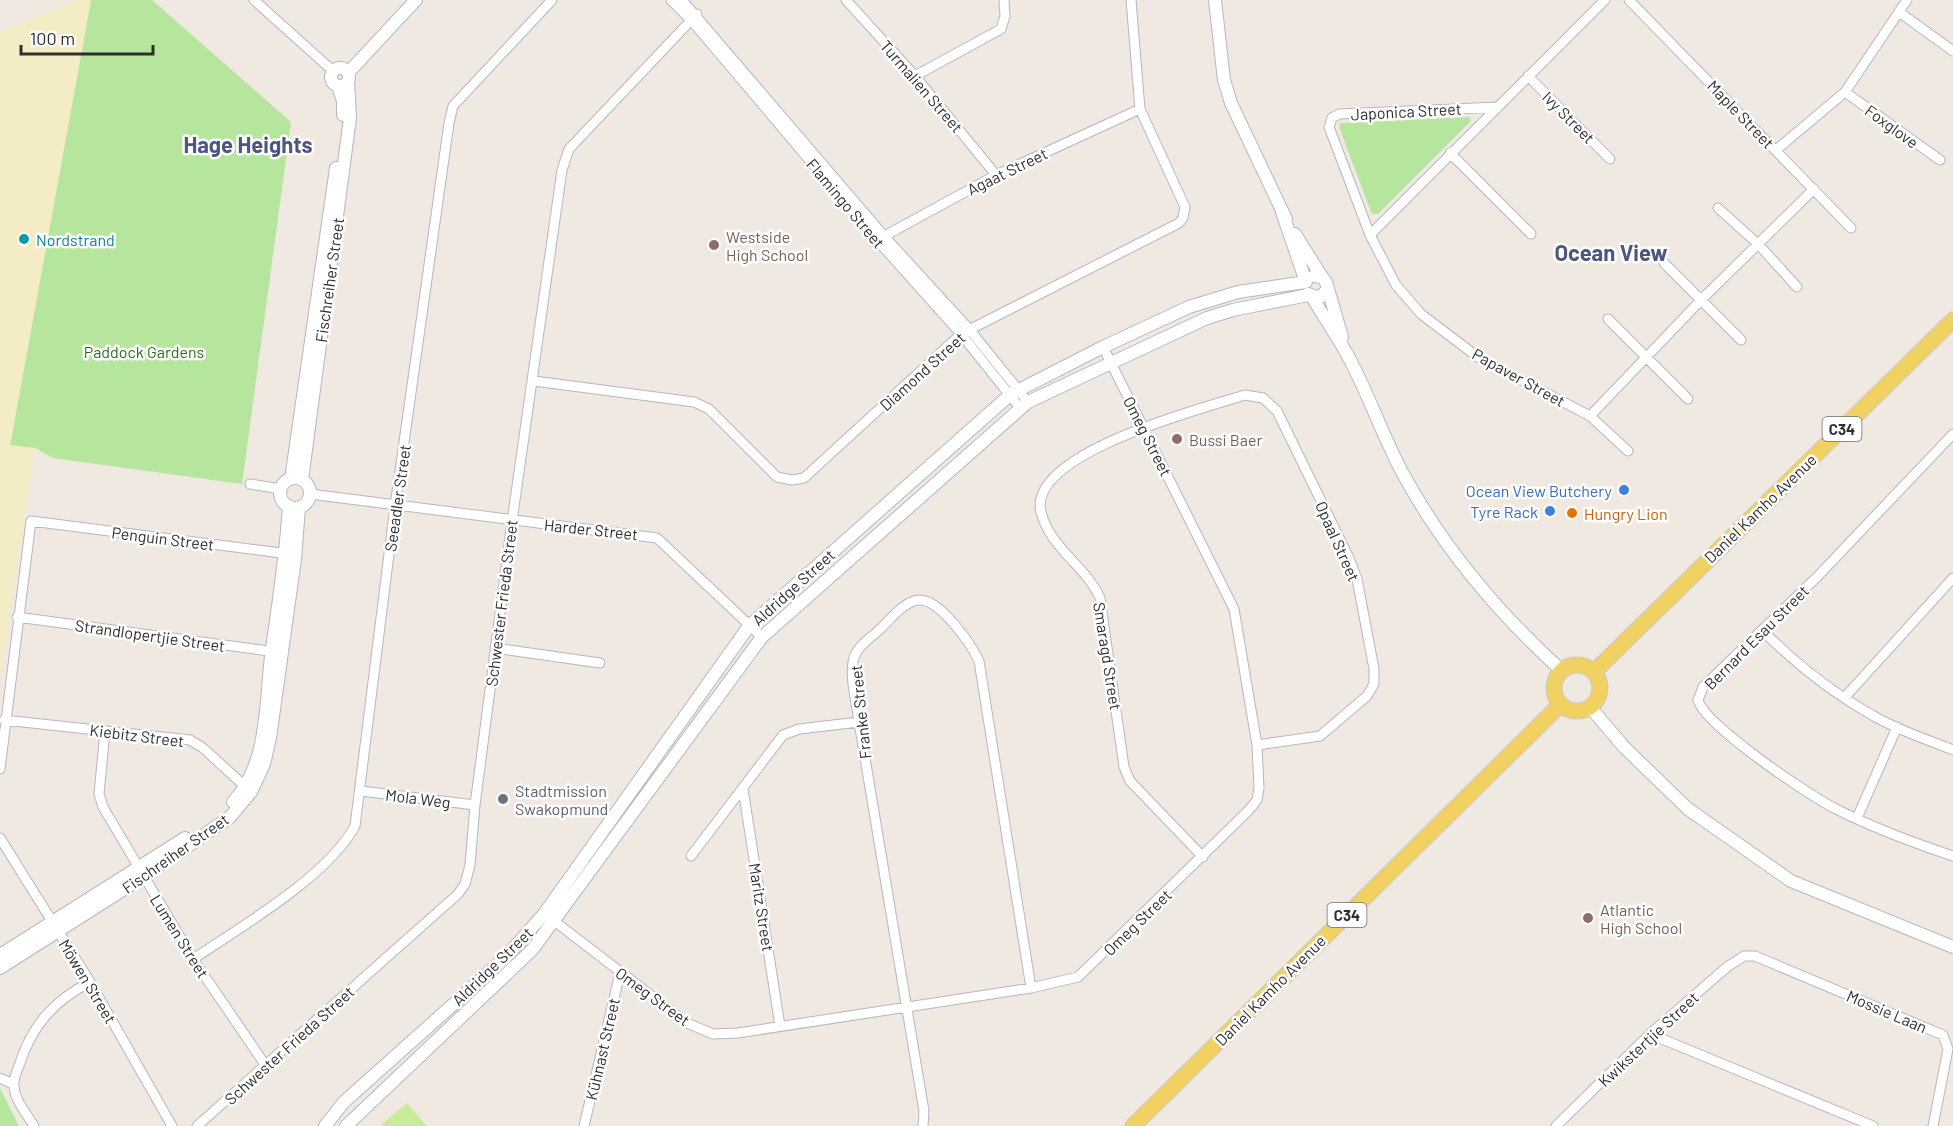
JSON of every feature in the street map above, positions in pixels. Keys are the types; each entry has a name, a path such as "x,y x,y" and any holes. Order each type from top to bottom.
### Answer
{"main road":[{"name":"Daniel Kamho Avenue","path":"1594,672 1953,320"},
{"path":"1577,664 1594,672 1599,680 1600,693 1590,707 1573,710 1561,704 1554,687 1562,670 1577,664"},
{"name":"Daniel Kamho Avenue","path":"1133,1126 1561,704"}],"street":[{"path":"254,0 341,76"},
{"path":"263,9 272,0"},
{"path":"341,76 405,0"},
{"path":"341,76 416,0"},
{"name":"Seeadler Street","path":"193,959 272,907 340,847 355,826 362,791 395,506 453,106 552,0"},
{"name":"Flamingo Street","path":"670,0 694,17"},
{"name":"Flamingo Street","path":"682,0 880,238 965,332 1024,405"},
{"name":"Turmalien Street","path":"846,0 915,76 996,174"},
{"path":"915,76 1001,28 1005,16 1004,0"},
{"name":"Diamond Street","path":"534,381 694,402 710,409 777,477 792,480 804,478 965,332 1179,223 1183,218 1185,207 1140,109 1131,0"},
{"path":"1215,0 1224,80 1231,103 1282,213 1306,282 1305,288 1348,356 1402,471 1433,523 1518,629 1562,670"},
{"path":"1370,235 1605,0"},
{"name":"Maple Street","path":"1629,0 1851,228"},
{"path":"1776,150 1845,92 1907,0"},
{"path":"1899,12 1953,51"},
{"name":"Schwester Frieda Street","path":"197,1126 458,894 465,884 470,865 475,805 495,648 562,170 569,149 694,17"},
{"name":"Fischreiher Street","path":"297,479 342,120 341,76"},
{"name":"Ivy Street","path":"1528,76 1610,159"},
{"name":"Foxglove","path":"1845,92 1940,160"},
{"name":"Japonica Street","path":"1370,235 1329,127 1332,118 1340,114 1498,107"},
{"name":"Agaat Street","path":"880,238 996,174 1140,109"},
{"path":"1450,153 1532,234"},
{"path":"1590,416 1702,299 1814,189"},
{"path":"1718,208 1758,244 1797,287"},
{"path":"1282,213 1326,282 1348,356"},
{"name":"Papaver Street","path":"1370,235 1396,285 1421,314 1479,358 1590,416 1628,451"},
{"path":"1664,263 1741,340"},
{"path":"1306,282 1311,277 1322,277"},
{"name":"Aldridge Street","path":"346,1126 514,969 749,626 1015,393 1103,347 1214,298 1306,282"},
{"path":"1310,296 1323,296 1327,290"},
{"name":"Aldridge Street","path":"325,1126 344,1102 549,918 762,637 1024,405 1207,318 1233,310 1310,296"},
{"path":"1608,319 1688,399"},
{"name":"Omeg Street","path":"549,918 687,1023 713,1034 738,1033 1031,988 1078,977 1203,857 1257,800 1259,788 1257,745 1234,609 1103,347"},
{"name":"Opaal Street","path":"1143,427 1245,395 1263,398 1277,411 1357,579 1374,669 1374,684 1367,696 1320,736 1257,745"},
{"name":"Smaragd Street","path":"1143,427 1072,462 1057,472 1045,489 1040,509 1046,527 1095,585 1100,598 1124,767 1130,781 1203,857"},
{"name":"Bernard Esau Street","path":"1953,434 1817,577 1703,687 1698,700 1700,708 1724,731 1828,805 1953,856"},
{"path":"250,484 281,489 297,479 308,486 310,494 305,504 294,507 283,501 281,489"},
{"name":"Harder Street","path":"310,494 657,538 762,637"},
{"name":"Fischreiher Street","path":"0,968 56,927 140,873 221,814 248,789 263,728 277,652 291,554 294,507"},
{"name":"Penguin Street","path":"17,617 31,521 291,554"},
{"path":"1845,697 1953,578"},
{"name":"Franke Street","path":"922,1126 924,1111 859,722 852,664 855,654 907,604 918,600 929,602 940,608 980,661 1031,988"},
{"path":"0,769 17,617"},
{"name":"Strandlopertjie Street","path":"17,617 277,652"},
{"path":"1762,630 1797,664 1873,716 1952,747"},
{"path":"495,648 600,663"},
{"path":"1590,707 1624,747 1688,809 1791,881 1953,946"},
{"name":"Kiebitz Street","path":"4,720 190,740 203,748 248,789"},
{"path":"691,856 783,735 798,729 859,722"},
{"path":"1857,818 1897,727"},
{"name":"Lumen Street","path":"105,731 99,794 103,807 193,959 266,1066"},
{"name":"Maritz Street","path":"743,789 780,1026"},
{"name":"Mola Weg","path":"362,791 475,805"},
{"name":"Möwen Street","path":"0,838 90,982 172,1126"},
{"name":"Fischreiher Street","path":"0,955 56,927"},
{"name":"Kwikstertjie Street","path":"1556,1126 1650,1034 1727,966 1744,956"},
{"name":"Mossie Laan","path":"1744,956 1755,956 1943,1035 1948,1049 1933,1126"},
{"name":"Kühnast Street","path":"584,1126 620,973"},
{"path":"34,1126 23,1110 13,1084 21,1059 42,1018 68,993 90,982"},
{"path":"467,992 477,1003"},
{"path":"1650,1034 1859,1123 1873,1126"},
{"path":"0,1078 13,1084"}],"green space":[{"name":"Paddock Gardens","path":"91,0 152,0 291,122 242,484 53,458 35,448 10,446"},
{"path":"1470,117 1471,121 1378,214 1372,214 1339,127 1341,123"},
{"path":"0,1088 19,1126 0,1126"},
{"path":"407,1103 427,1126 383,1126 382,1124"}],"sand":[{"name":"Nordstrand","path":"76,0 91,0 10,445 35,448 0,678 0,32"}],"place":[{"name":"Nordstrand","path":"24,239"},
{"name":"Westside High School","path":"714,245"},
{"name":"Bussi Baer","path":"1177,439"},
{"name":"Ocean View Butchery","path":"1624,490"},
{"name":"Tyre Rack","path":"1550,511"},
{"name":"Hungry Lion","path":"1572,513"},
{"name":"Stadtmission Swakopmund","path":"503,799"},
{"name":"Atlantic High School","path":"1588,918"}],"district":[{"name":"Hage Heights","path":"248,144"},
{"name":"Ocean View","path":"1611,252"}]}
